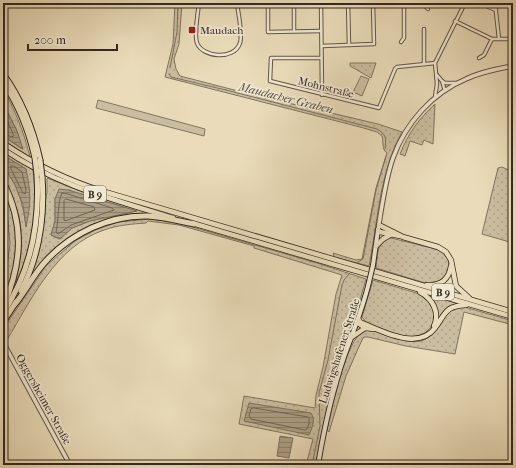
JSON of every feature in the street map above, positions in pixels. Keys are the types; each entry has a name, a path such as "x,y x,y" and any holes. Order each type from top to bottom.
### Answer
{"highway":[{"path":"3,74 13,89 33,133 43,204 39,237 32,266 15,304"},
{"path":"3,82 16,104 37,159"},
{"name":"B 9","path":"3,143 36,164 84,185 513,317"},
{"name":"B 9","path":"3,149 46,174 76,188 194,224 513,312"},
{"path":"3,313 22,278 32,250 38,210 40,176"},
{"path":"3,182 14,210 19,240 18,260 15,273 3,307"},
{"path":"3,322 22,296 37,271 51,255 81,233 114,220 147,216 194,224"},
{"path":"380,227 380,232 403,237"},
{"path":"380,227 403,237 442,249 452,262 456,286 472,300"},
{"path":"376,246 382,239 390,235"},
{"path":"413,285 432,285 442,282 448,276 452,262"},
{"path":"413,285 425,295 434,307 436,315 435,322 430,333"},
{"path":"359,321 377,329 414,339 426,336 430,333 447,310 458,305 469,304"},
{"path":"359,321 365,328"},
{"path":"352,337 365,328 377,329"}],"main road":[{"name":"Ludwigshafener Straße","path":"318,465 332,395 344,356 359,321 373,265 380,227"}],"street":[{"path":"200,3 197,14 197,44 204,51 224,55 235,51 240,42 237,3"},
{"path":"268,3 268,32 321,31"},
{"path":"294,3 294,31"},
{"path":"321,3 322,95"},
{"path":"348,3 348,45"},
{"path":"322,46 374,44 373,3"},
{"path":"435,98 438,84 435,63 465,3"},
{"path":"479,3 496,10"},
{"path":"495,3 499,39"},
{"path":"401,42 404,38 404,4 424,5 428,9"},
{"path":"455,21 492,39 513,39"},
{"path":"424,29 424,64"},
{"path":"479,58 484,56 492,39"},
{"name":"Mohnstraße","path":"321,58 271,58 270,81 379,108 395,69 400,66 435,63"},
{"path":"380,227 390,166 397,147 416,116 435,98 457,83 479,74 513,66"},
{"path":"437,75 442,81 445,91"},
{"path":"442,81 447,83 457,83"},
{"path":"438,84 445,91"},
{"name":"Oggersheimer Straße","path":"3,342 70,465"}],"green space":[{"path":"175,3 182,3 179,44 174,59 176,69 180,76 269,99 378,124 402,132 388,164 380,198 369,266 334,257 333,253 356,260 362,259 376,188 387,153 383,147 382,136 377,132 360,127 165,77 173,44"},
{"path":"350,63 376,63 371,78 350,66"},
{"path":"361,76 369,79 362,96 353,92"},
{"path":"3,89 19,122 30,157 3,140 3,136 22,149 17,131 3,103"},
{"path":"98,100 205,129 204,136 96,108"},
{"path":"435,104 433,144 424,140 422,145 410,141 405,156 400,154 414,127"},
{"path":"3,151 33,170 35,198 33,227 27,256 16,283 21,251 21,230 19,216 9,188 3,177 3,165 16,186 26,226 26,169 3,155"},
{"path":"502,167 513,172 513,243 482,234 498,168"},
{"path":"47,178 90,195 152,213 149,215 116,218 91,225 52,251 29,281 38,255 47,194","holes":["68,190 136,211 90,221 72,228 59,239 51,235 55,221 55,199"]},
{"path":"3,185 6,190 17,234 13,275 3,302 3,284 6,274 10,244 8,221 3,198"},
{"path":"151,219 179,223 317,263 366,279 331,394 320,441 317,465 306,465 313,439 239,424 244,396 315,408 316,395 323,367 336,294 342,275 254,248 254,246 179,225 148,221 146,223 130,224 104,230 87,238 72,248 46,276 7,340 3,336 3,329 46,266 75,241 95,230 118,222"},
{"path":"391,238 436,249 441,252 447,258 449,265 445,278 433,284 376,268 380,246 386,240"},
{"path":"373,280 423,295 433,307 434,321 431,327 426,332 419,335 406,337 366,322 362,317"},
{"path":"426,294 459,304 446,309 434,327 437,318"},
{"path":"461,306 513,321 513,325 464,312 455,354 364,337 346,376 329,432 327,430 341,374 353,344 360,334 367,330 380,332 408,341 421,341 434,331 449,310"}],"water":[{"path":"3,103 17,131 23,149 3,136"},
{"path":"3,155 26,169 30,198 26,227 23,205 15,185 3,165"},
{"path":"59,189 68,190 137,211 90,221 72,228 60,239 51,235 55,221 55,199"},
{"path":"249,403 311,413 313,421 309,435 244,421"},
{"path":"280,436 293,438 289,458 277,456"}],"waterway":[{"name":"Maudacher Graben","path":"170,68 177,32 178,3"},
{"name":"Maudacher Graben","path":"169,74 171,77 377,129 383,133 385,137 385,149"},
{"path":"358,262 363,259 376,190 386,156"},
{"path":"312,465 320,426 319,393 328,360 342,285 349,274"}],"place":[{"name":"Maudach","path":"192,30"}]}
